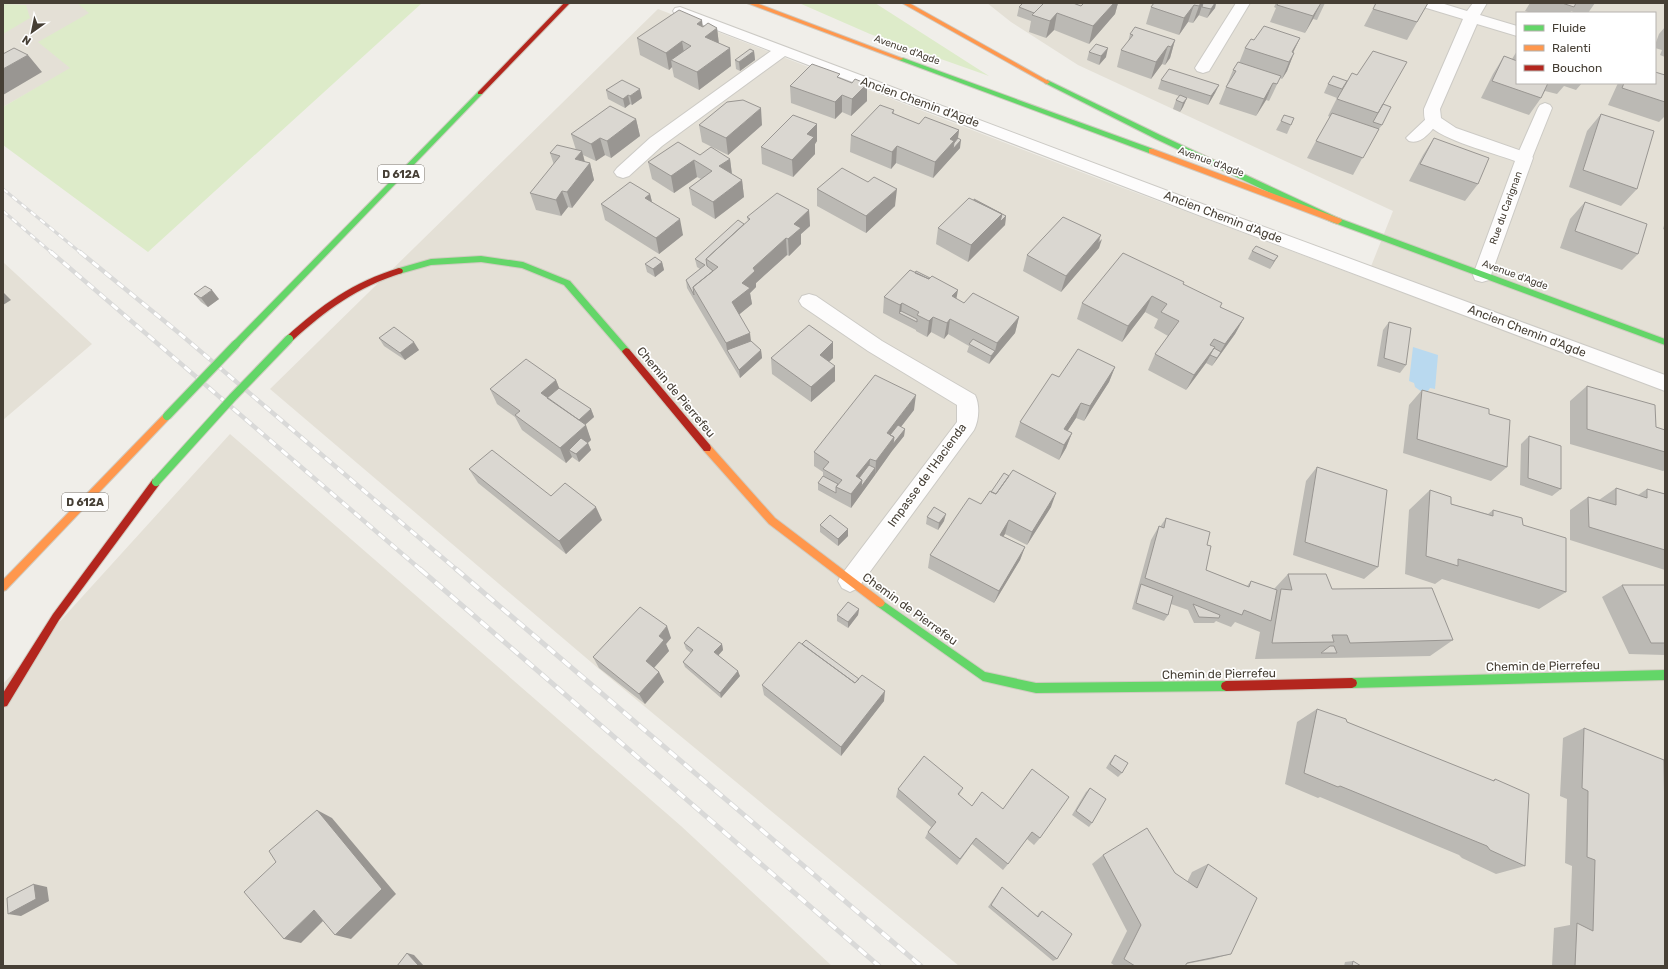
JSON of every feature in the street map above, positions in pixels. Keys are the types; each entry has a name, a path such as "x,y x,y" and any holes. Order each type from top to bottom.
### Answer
{"main road":[{"name":"D 612A","path":"3,587 236,344 567,3"},
{"name":"Avenue d'Agde","path":"750,3 1665,342"},
{"path":"905,3 1030,74 1158,137 1335,220"},
{"name":"Chemin de Pierrefeu","path":"3,702 43,637 91,566 156,482 233,397 289,339 318,313 344,294 377,277 431,262 481,259 523,265 567,283 772,521 894,614 983,676 1036,688 1175,687 1665,675"}],"street":[{"path":"1203,68 1244,3"},
{"path":"1425,3 1476,10 1516,30"},
{"path":"1433,120 1432,109 1476,10"},
{"name":"Ancien Chemin d'Agde","path":"680,11 782,51 1665,383"},
{"path":"623,172 656,142 782,51"},
{"name":"Rue du Carignan","path":"1433,120 1450,132 1524,158 1482,275"},
{"name":"Impasse de l'Hacienda","path":"809,301 875,346 968,401 967,424 850,581"}],"lane":[{"path":"1524,158 1545,108"},
{"path":"1414,138 1433,120"}],"shaded area":[{"path":"3,3 123,3 104,50 3,107"},
{"path":"987,3 1665,3 1665,966 959,966 598,668 270,389 658,9 1102,180 1366,279 1393,211 1078,65 1011,22"},
{"path":"3,262 92,344 3,420"},
{"path":"230,434 681,826 832,966 3,966 3,684"}],"green space":[{"path":"77,3 422,3 148,252 3,145 3,107 70,68 38,42 89,13"},
{"path":"799,3 875,3 989,76 870,34"},
{"path":"3,4 26,5 30,18 3,34"}],"water":[{"path":"1413,347 1438,355 1435,389 1430,388 1428,391 1422,392 1415,387 1414,383 1409,381"}],"building":[{"path":"1023,3 1044,3 1034,13 1019,7"},
{"path":"1044,3 1073,3 1081,6 1084,3 1114,3 1093,26 1057,13 1050,21 1032,15"},
{"path":"1154,3 1201,3 1199,6 1194,5 1184,18 1151,7"},
{"path":"1203,3 1215,3 1211,9 1202,7"},
{"path":"1278,3 1321,3 1313,16 1277,5"},
{"path":"1376,3 1428,3 1417,22 1373,9"},
{"path":"1562,3 1576,3 1574,7"},
{"path":"679,10 702,20 697,24 703,27 708,23 717,28 705,37 730,48 697,72 671,60 691,46 682,41 666,53 637,38"},
{"path":"1264,26 1300,38 1292,52 1294,53 1289,62 1245,48 1251,39 1254,40"},
{"path":"1135,27 1175,40 1171,47 1168,46 1156,62 1121,50 1133,35 1130,34"},
{"path":"1096,44 1108,48 1101,56 1089,52"},
{"path":"14,48 28,55 3,69 3,54"},
{"path":"750,49 754,51 739,62 735,60"},
{"path":"1373,51 1407,62 1378,113 1337,99 1352,73 1357,75"},
{"path":"1504,56 1516,61 1516,84 1548,84 1541,98 1492,81"},
{"path":"1238,62 1281,76 1277,84 1273,83 1264,99 1226,87 1236,71 1233,70"},
{"path":"812,64 840,74 837,77 852,83 855,79 867,84 852,99 842,95 835,102 790,86"},
{"path":"1169,69 1219,85 1211,96 1161,80"},
{"path":"1656,72 1665,75 1665,102 1622,88 1624,84 1656,84"},
{"path":"1333,76 1347,81 1342,89 1328,84"},
{"path":"622,80 640,89 623,99 606,90"},
{"path":"1180,95 1187,98 1183,103 1176,100"},
{"path":"743,100 761,108 726,138 699,125 727,102"},
{"path":"1383,104 1391,107 1382,125 1373,122"},
{"path":"880,105 894,110 892,113 919,124 925,117 959,130 950,139 954,141 935,162 897,146 892,152 851,135"},
{"path":"610,106 636,119 607,141 600,138 591,144 571,134"},
{"path":"1332,113 1379,129 1363,158 1316,141"},
{"path":"1601,114 1654,131 1637,189 1583,170"},
{"path":"793,115 817,124 807,134 814,137 792,160 761,147"},
{"path":"1284,115 1294,118 1291,125 1281,121"},
{"path":"958,138 961,140 953,149 954,143"},
{"path":"1434,138 1489,158 1478,184 1420,164"},
{"path":"678,142 700,155 711,147 730,159 719,166 742,180 713,202 689,188 712,171 694,160 671,176 648,162"},
{"path":"557,145 582,151 575,159 590,163 567,192 562,191 556,200 530,193 560,156 550,153"},
{"path":"842,168 868,182 874,177 897,189 866,216 817,189"},
{"path":"630,182 650,194 645,198 680,219 656,238 601,204"},
{"path":"777,193 809,210 794,224 801,228 788,239 786,238 753,268 755,271 742,283 750,288 732,302 750,333 726,343 693,287 718,267 706,259 750,219 747,217"},
{"path":"969,198 1002,214 971,245 938,228"},
{"path":"974,199 1006,216 1000,222 1002,214"},
{"path":"1585,202 1647,224 1638,254 1575,231"},
{"path":"1063,217 1101,235 1066,276 1027,255"},
{"path":"738,220 744,224 706,259 707,266 713,271 693,287 694,295 686,280 705,265 695,259"},
{"path":"1256,246 1278,256 1274,261 1252,251"},
{"path":"1123,253 1184,282 1183,284 1222,303 1220,307 1244,318 1225,344 1214,339 1210,345 1215,347 1194,375 1155,354 1179,321 1161,312 1167,304 1152,296 1128,326 1082,303"},
{"path":"655,257 662,262 653,269 645,264"},
{"path":"910,270 929,279 932,276 958,290 952,296 964,303 973,293 1019,317 997,343 950,319 947,323 933,317 929,321 917,315 919,312 902,303 900,305 884,297"},
{"path":"916,271 930,278 929,279 915,273"},
{"path":"205,286 212,290 201,298 194,294"},
{"path":"901,311 917,319 917,322 899,313"},
{"path":"1389,322 1411,328 1406,365 1384,358"},
{"path":"809,325 833,342 820,355 835,366 811,387 771,358"},
{"path":"394,327 414,342 400,353 379,338"},
{"path":"973,339 995,351 991,356 969,344"},
{"path":"751,341 761,350 739,370 727,350"},
{"path":"1214,348 1221,352 1217,358 1210,355"},
{"path":"1078,349 1115,367 1090,406 1081,403 1064,429 1072,433 1064,445 1020,422 1052,374 1059,377"},
{"path":"526,359 556,380 541,393 586,425 560,448 515,415 520,411 490,389"},
{"path":"875,375 916,395 887,433 894,437 876,461 870,459 856,476 862,480 851,494 836,487 842,480 823,469 829,462 814,452"},
{"path":"1587,386 1655,405 1656,427 1665,430 1665,452 1587,429"},
{"path":"559,388 591,409 579,420 547,398"},
{"path":"1422,390 1489,409 1489,414 1510,420 1507,467 1417,439"},
{"path":"898,425 905,429 893,444 894,437 890,435"},
{"path":"1529,436 1561,446 1561,489 1528,478"},
{"path":"581,438 588,443 576,454 569,450"},
{"path":"492,450 551,496 565,483 596,507 559,541 469,469"},
{"path":"869,465 875,468 861,487 862,480 859,478"},
{"path":"1317,467 1387,490 1378,567 1305,542"},
{"path":"1013,470 1056,493 1032,532 1009,520 1000,535 1025,547 999,591 930,555 969,498 981,504 990,491 996,494"},
{"path":"1004,473 1009,476 996,494 991,492"},
{"path":"823,476 838,484 836,487 836,493 818,483"},
{"path":"1616,488 1647,498 1647,489 1665,494 1665,550 1589,527 1588,497 1616,505"},
{"path":"1430,490 1451,497 1451,504 1493,516 1493,510 1522,518 1523,525 1566,538 1566,592 1458,559 1458,566 1426,556"},
{"path":"934,507 946,514 939,523 927,517"},
{"path":"830,515 848,529 838,539 820,525"},
{"path":"1166,518 1210,532 1207,545 1211,546 1206,570 1249,587 1251,581 1277,590 1271,621 1244,610 1242,615 1145,578 1159,526 1164,528"},
{"path":"1288,574 1326,574 1332,589 1432,588 1453,640 1350,643 1347,635 1332,635 1334,642 1272,643 1281,589 1292,590"},
{"path":"1141,584 1173,596 1168,615 1136,603"},
{"path":"1622,585 1665,585 1665,643 1651,643"},
{"path":"848,602 859,609 848,622 837,615"},
{"path":"1193,604 1220,615 1219,618 1199,617"},
{"path":"640,607 667,626 659,636 664,640 646,661 659,672 639,694 593,657"},
{"path":"698,627 722,644 714,652 738,671 720,693 683,662 693,650 684,643"},
{"path":"806,640 859,679 855,683 802,644"},
{"path":"799,642 855,683 862,675 885,691 841,747 762,685"},
{"path":"1330,646 1334,646 1337,653 1321,653"},
{"path":"1317,709 1346,719 1347,722 1494,781 1495,779 1529,794 1525,866 1490,850 1487,846 1340,786 1338,787 1304,773"},
{"path":"1584,728 1664,760 1665,966 1575,966 1577,923 1593,931 1595,860 1587,857 1588,791 1582,788"},
{"path":"1115,755 1128,763 1122,773 1110,764"},
{"path":"924,756 963,788 958,794 972,806 982,792 1003,809 1032,769 1069,797 1040,838 1032,832 1008,864 976,838 960,859 928,832 936,822 898,789"},
{"path":"1090,788 1106,799 1092,823 1076,811"},
{"path":"317,810 382,889 335,935 314,910 284,939 244,892 276,862 269,851"},
{"path":"1147,828 1175,873 1197,888 1208,864 1257,898 1231,954 1187,963 1185,966 1135,966 1124,959 1141,925 1103,855"},
{"path":"34,884 36,899 8,914 7,898"},
{"path":"1002,887 1038,917 1042,911 1072,934 1057,959 991,905"},
{"path":"407,953 418,965 397,966"},
{"path":"1353,961 1361,966 1352,966"}],"railway":[{"path":"3,189 81,253"},
{"path":"3,211 52,253"},
{"path":"51,252 421,570"},
{"path":"80,252 179,333 457,570"},
{"path":"420,569 879,966"},
{"path":"456,569 921,966"}],"traffic: fast":[{"path":"901,59 1151,151"},
{"path":"1047,82 1158,137 1335,220"},
{"path":"236,344 480,93"},
{"path":"1338,221 1665,342"},
{"path":"399,271 431,262 481,259 523,265 567,283 626,351"},
{"path":"156,482 233,397 289,339"},
{"path":"167,416 236,344"},
{"path":"880,603 983,676 1036,688 1226,686"},
{"path":"1352,683 1665,675"}],"traffic: slow":[{"path":"750,3 901,59"},
{"path":"905,3 1047,82"},
{"path":"1151,151 1338,221"},
{"path":"3,587 167,416"},
{"path":"707,448 772,521 880,603"}],"traffic: jam":[{"path":"480,93 567,3"},
{"path":"289,339 314,317 340,298 367,283 399,271"},
{"path":"626,351 707,448"},
{"path":"3,702 56,617 156,482"},
{"path":"1226,686 1352,683"}]}
